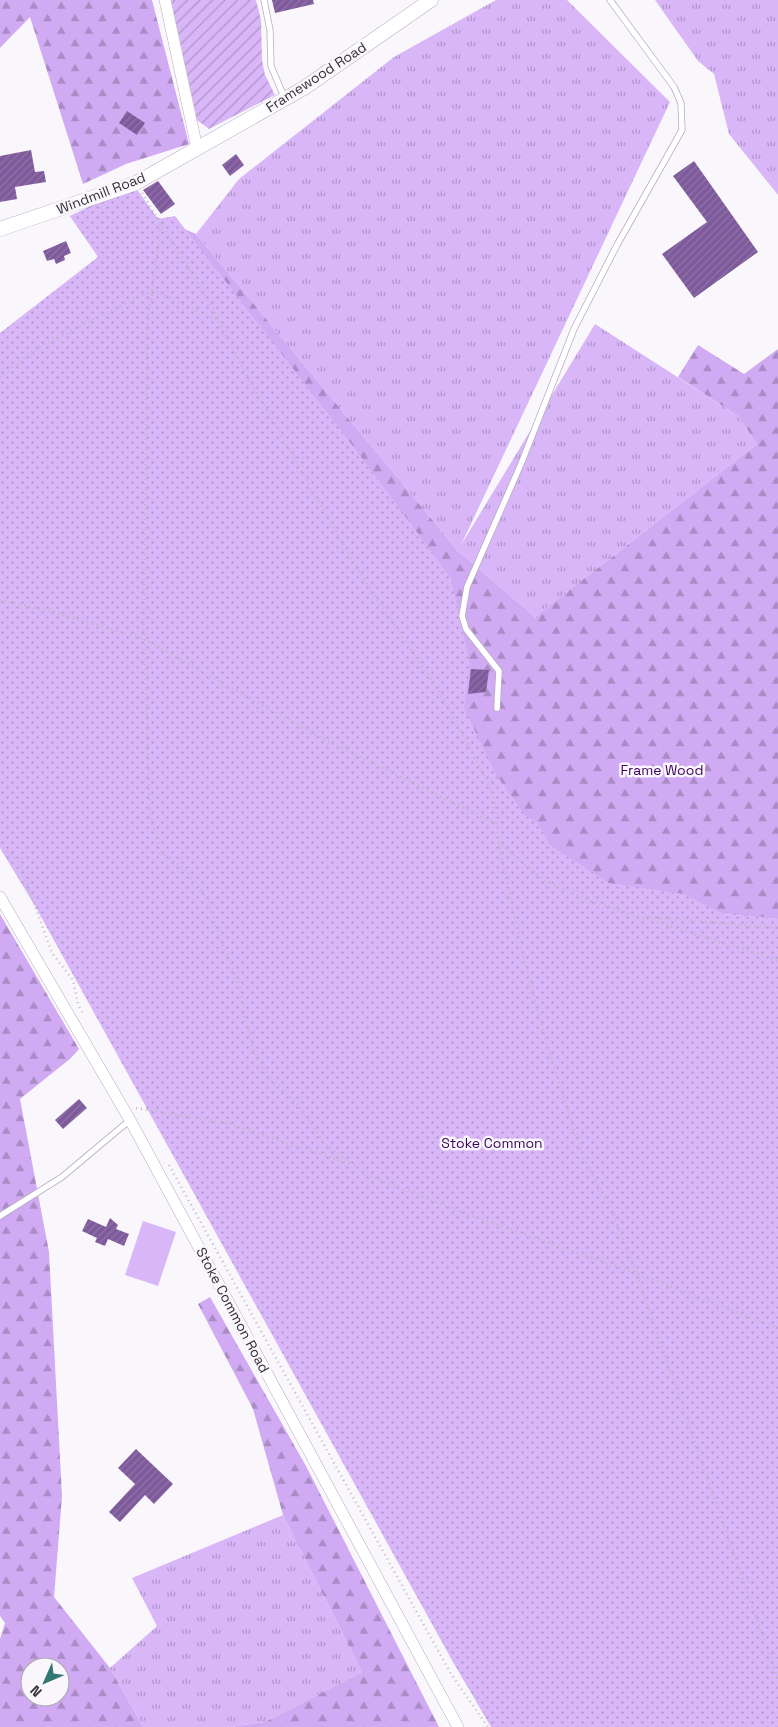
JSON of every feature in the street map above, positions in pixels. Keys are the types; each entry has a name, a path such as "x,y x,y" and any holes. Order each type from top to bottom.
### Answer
{"street":[{"path":"165,0 197,148"},
{"name":"Framewood Road","path":"197,148 304,88 431,0"},
{"name":"Windmill Road","path":"0,229 136,183 197,148"},
{"name":"Stoke Common Road","path":"0,898 130,1120 458,1727"}],"lane":[{"path":"264,0 270,30 271,66 285,99"},
{"path":"497,708 499,671 466,629 462,616 467,587 521,464 574,330 617,245 682,130 681,103 674,87 610,0"},
{"path":"0,1216 62,1177 130,1120"}],"path":[{"path":"136,183 218,320 243,369 364,580 437,688 493,793 499,843 521,946 548,1046 583,1157 609,1204 636,1273 778,1680"},
{"path":"161,225 147,325 144,639 150,814 160,851 185,869 209,902 223,945 240,986 246,1024 256,1054 269,1077 298,1106 324,1143 367,1175 472,1216 636,1273 778,1328"},
{"path":"152,290 218,320"},
{"path":"0,377 40,346 152,290"},
{"path":"0,600 46,610 144,639 324,740 496,823"},
{"path":"499,843 547,882 590,901 778,960"},
{"path":"0,844 19,862 52,953 73,980 78,1004 83,1012"},
{"path":"644,917 778,928"},
{"path":"137,1107 230,1124 354,1165"},
{"path":"130,1120 137,1107"},
{"path":"137,1107 142,1115"},
{"path":"165,1157 452,1674 488,1727"}],"green space":[{"path":"0,0 152,0 189,144 126,164 83,184 30,17 0,48"},
{"path":"171,0 256,0 261,20 262,60 265,75 275,95 209,129 197,120"},
{"path":"496,0 567,0 670,102 461,545 595,324 738,416 757,444 535,617 458,551 196,234 239,179 394,57"},
{"path":"655,0 778,0 778,195 729,134 714,74 698,61"},
{"name":"Stoke Common","path":"136,188 158,219 175,216 353,446 451,578 470,664 464,708 496,774 524,814 537,822 550,845 609,883 684,894 723,914 778,919 778,1727 491,1727 453,1662 35,906 0,848 0,333 98,257 70,216"},
{"name":"Frame Wood","path":"110,197 196,234 458,551 535,617 757,444 738,416 678,377 698,345 744,374 778,349 778,919 723,914 607,924 0,468 99,257 70,216"},
{"path":"0,914 79,1049 71,1058 20,1099 49,1252 62,1496 54,1597 110,1668 143,1727 0,1727 0,1639 5,1623 0,1616"},
{"path":"143,1221 176,1232 158,1286 125,1275"},
{"path":"210,1297 306,1466 439,1727 230,1727 265,1722 362,1672 283,1515 253,1409 198,1304"},
{"path":"283,1515 362,1672 265,1722 230,1727 143,1727 110,1668 157,1626 132,1578"}],"building":[{"path":"272,0 313,0 314,4 275,13"},
{"path":"127,111 145,123 137,135 119,123"},
{"path":"31,150 35,172 44,171 46,182 15,187 17,199 0,202 0,156"},
{"path":"236,154 244,165 230,176 222,165"},
{"path":"694,161 758,252 694,298 662,254 707,222 673,176"},
{"path":"158,181 175,204 161,214 143,190"},
{"path":"66,241 71,253 64,256 65,260 56,264 54,259 47,261 43,251"},
{"path":"471,669 489,670 486,692 468,694"},
{"path":"79,1099 87,1108 63,1129 55,1120"},
{"path":"110,1218 118,1225 116,1229 129,1234 124,1246 108,1239 105,1246 95,1242 97,1238 82,1231 88,1219 106,1227"},
{"path":"136,1449 173,1484 154,1504 145,1495 120,1522 109,1512 135,1484 118,1468"}]}
